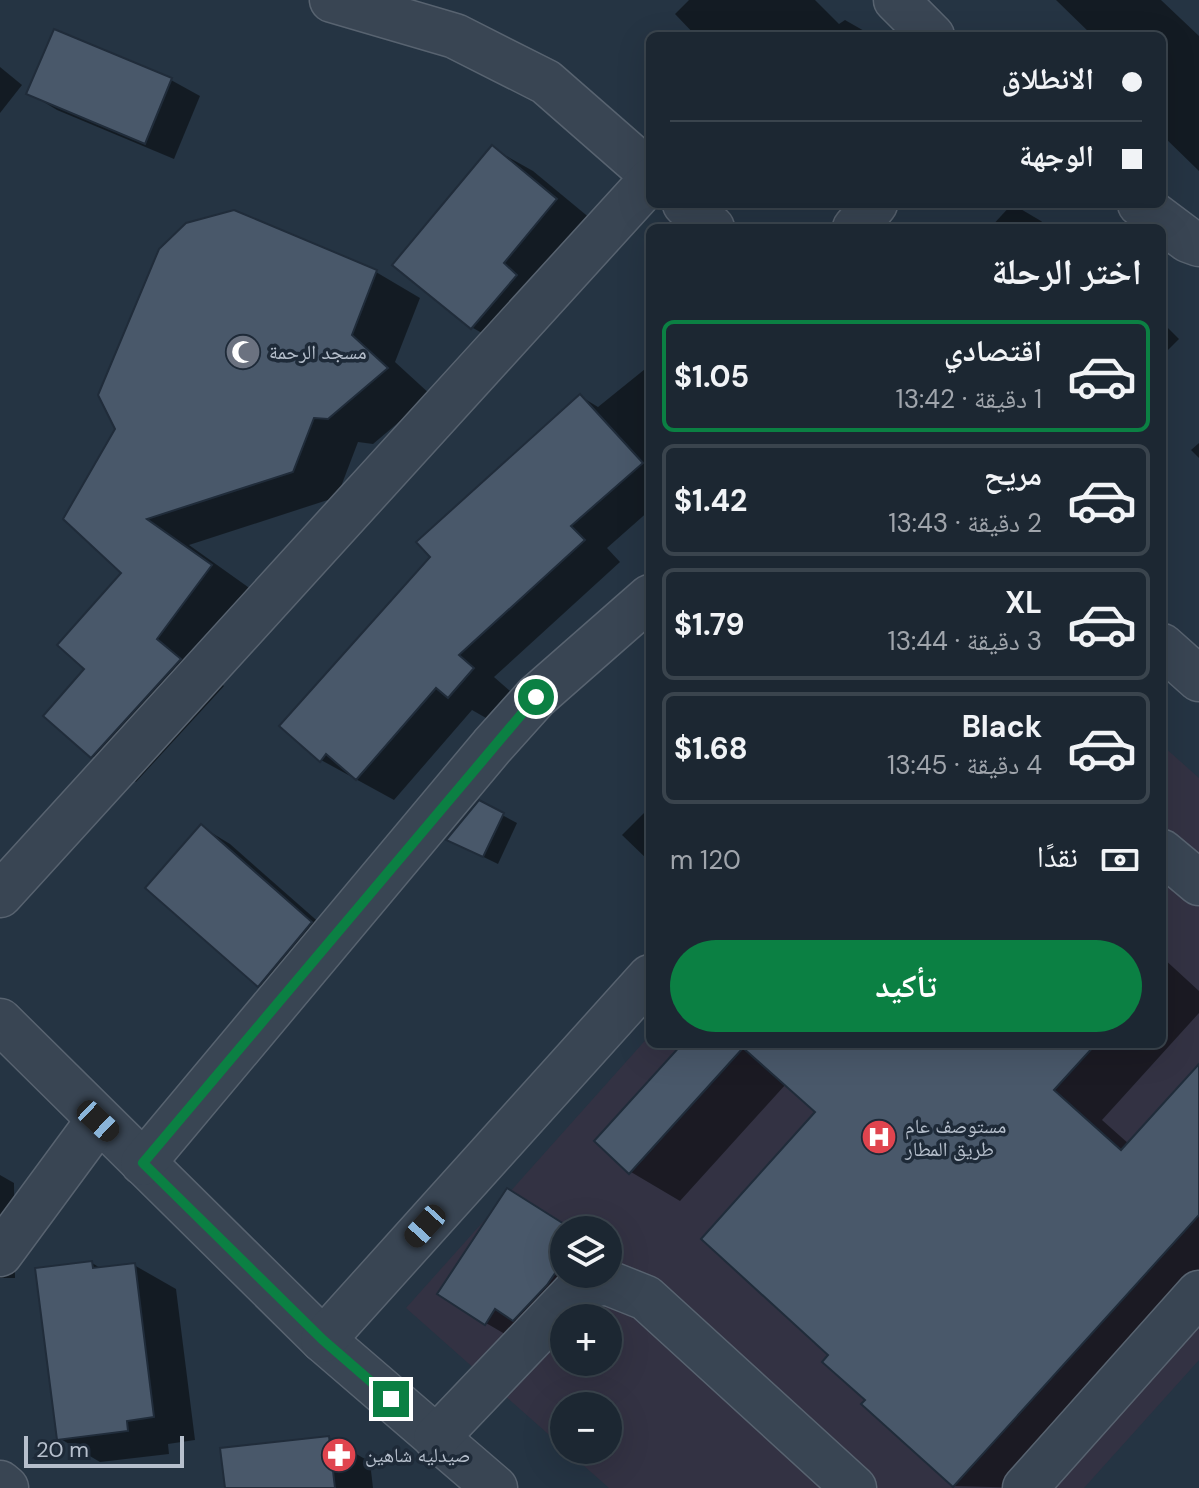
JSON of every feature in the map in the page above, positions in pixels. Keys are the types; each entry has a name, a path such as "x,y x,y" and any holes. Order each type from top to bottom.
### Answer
{"street":[{"path":"332,0 455,36 546,82 646,170"},
{"path":"896,0 928,32"},
{"path":"0,895 646,185"},
{"path":"690,208 708,224"},
{"path":"858,224 872,208"},
{"path":"1145,208 1188,240 1199,244"},
{"path":"143,1163 492,746 536,697 646,601"},
{"path":"1166,652 1199,679"},
{"path":"1166,855 1199,883"},
{"path":"323,1340 646,981"},
{"path":"0,1021 323,1340 495,1488"},
{"path":"0,1254 98,1121"},
{"path":"436,1438 578,1289 606,1282 646,1298 854,1488"},
{"path":"1025,1488 1199,1293"},
{"path":"0,1483 6,1488"}],"shaded area":[{"name":"مستوصف عام طريق المطار","path":"1166,749 1199,778 1199,1360 1084,1488 609,1488 582,1464 622,1464 622,1392 550,1392 550,1436 406,1308 646,1039 646,1048 1166,1048"}],"building":[{"path":"54,29 172,78 145,144 26,94"},
{"path":"492,145 557,199 504,263 517,275 471,329 392,265"},
{"name":"مسجد الرحمة","path":"234,210 377,270 352,335 388,368 328,419 314,418 293,472 147,519 212,565 157,639 181,659 91,758 43,716 84,669 57,645 121,573 63,519 115,429 98,395 159,249 186,223"},
{"path":"580,394 643,463 571,526 585,540 459,655 474,668 448,698 436,688 356,780 326,754 320,762 279,726 430,557 416,542"},
{"path":"479,800 504,813 483,857 446,840"},
{"path":"201,824 312,922 258,987 145,888"},
{"path":"678,1048 743,1048 629,1174 594,1141"},
{"path":"743,1048 1092,1048 1054,1090 1121,1150 1199,1064 1199,1215 953,1487 861,1404 865,1400 822,1362 828,1355 701,1239 815,1112"},
{"path":"507,1188 551,1216 550,1281 513,1321 495,1309 485,1325 437,1294"},
{"path":"92,1261 93,1268 135,1263 154,1417 127,1421 128,1431 57,1440 35,1268"},
{"path":"329,1436 335,1488 225,1488 220,1448"}],"place":[{"name":"مسجد الرحمة","path":"243,352"},
{"name":"مستوصف عام طريق المطار","path":"879,1137"},
{"name":"صيدليه شاهين","path":"339,1455"}],"route":[{"path":"391,1399 323,1340 143,1163 536,697"}]}
